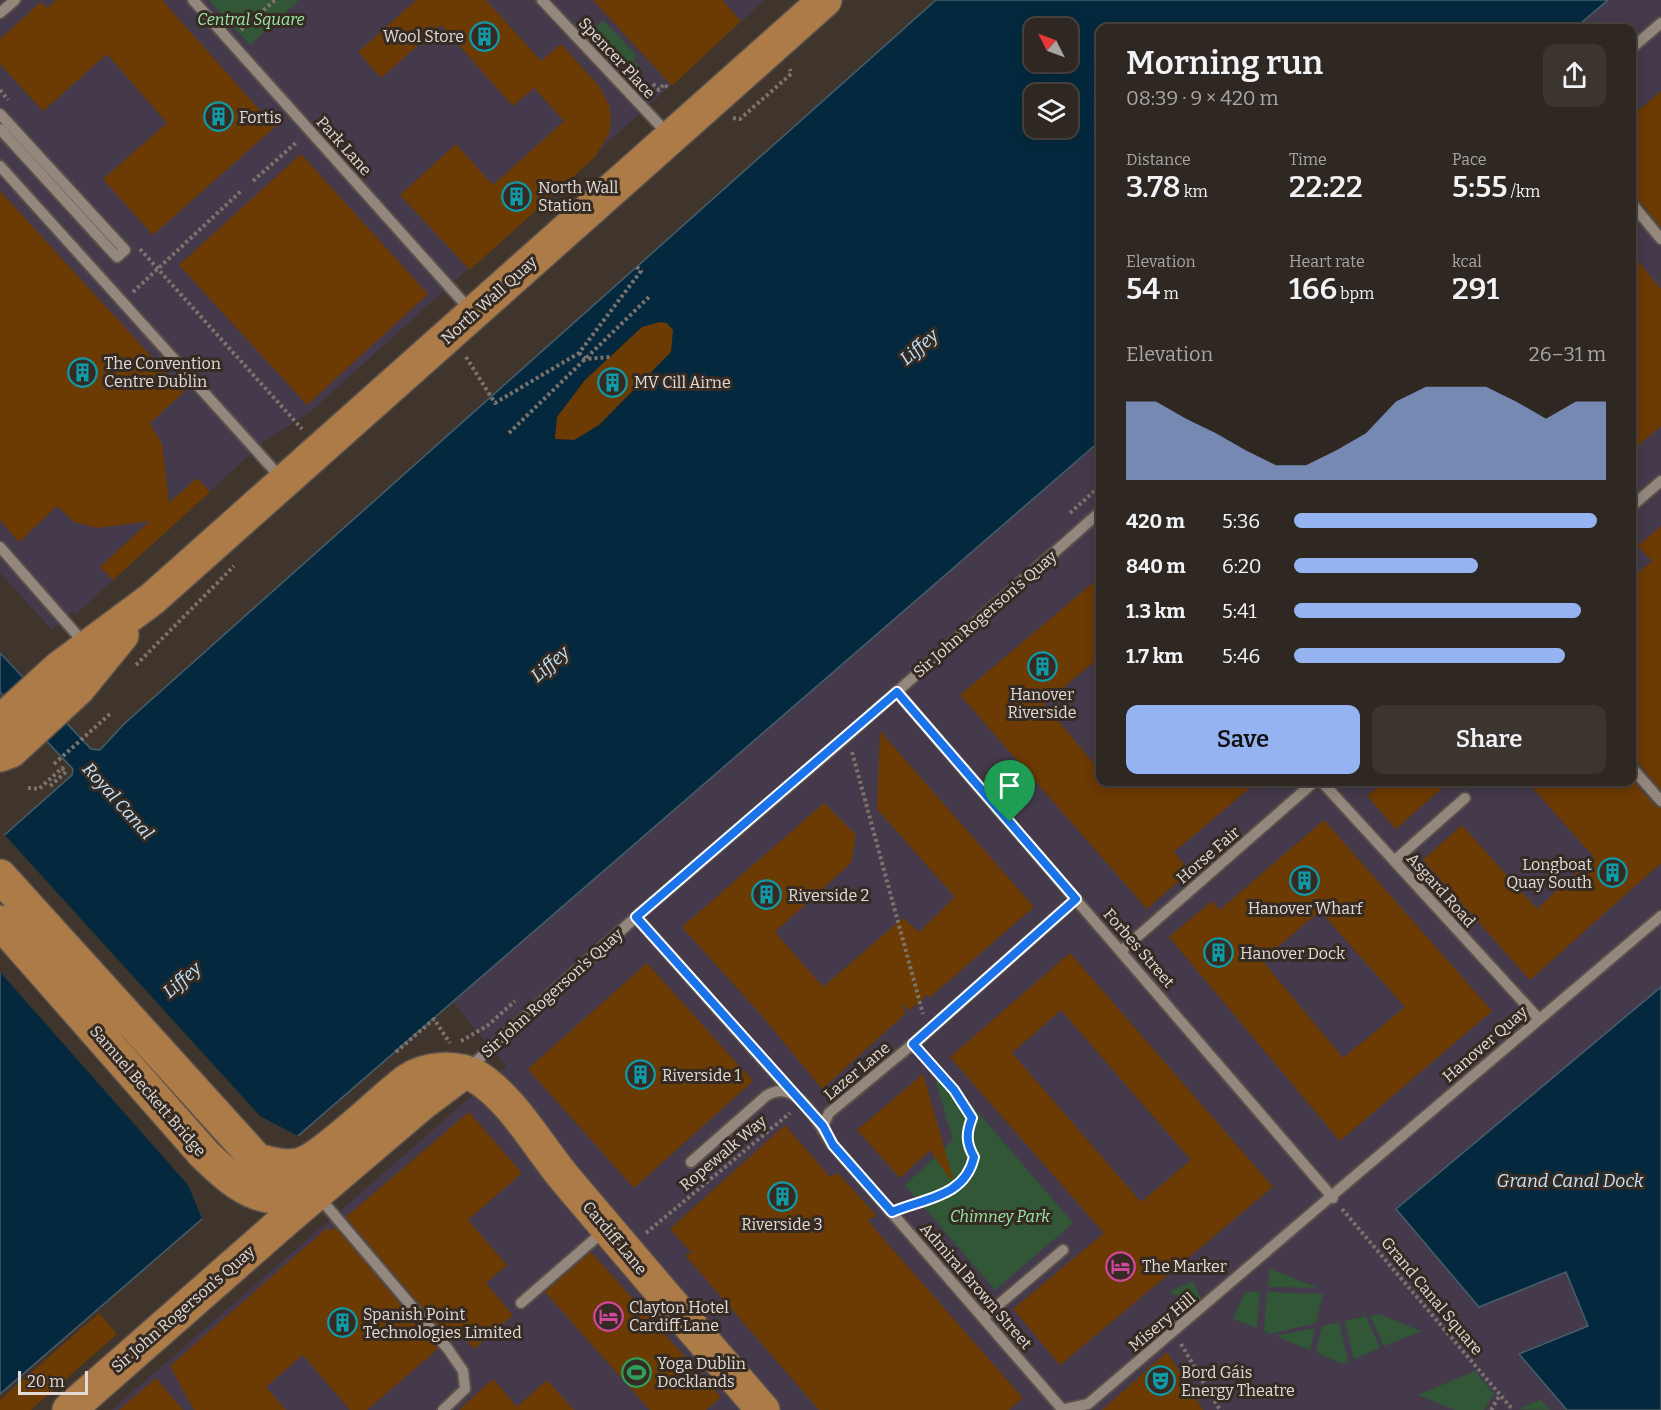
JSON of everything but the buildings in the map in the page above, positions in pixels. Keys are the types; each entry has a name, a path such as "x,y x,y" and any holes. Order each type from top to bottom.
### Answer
{"main road":[{"name":"North Wall Quay","path":"68,678 152,599 825,0"},
{"name":"North Wall Quay","path":"68,678 87,645 152,599"},
{"path":"4,742 68,678"},
{"name":"Samuel Beckett Bridge","path":"0,876 247,1152 257,1160 271,1164 299,1165 321,1152 414,1076 437,1070 458,1058"},
{"name":"Samuel Beckett Bridge","path":"0,922 204,1154 242,1188 260,1195 281,1197 322,1190"},
{"name":"Sir John Rogerson's Quay","path":"69,1410 275,1228 424,1101 458,1058"},
{"name":"Cardiff Lane","path":"458,1058 508,1107 607,1228 763,1410"}],"street":[{"path":"0,14 15,0"},
{"name":"Park Lane","path":"193,0 473,313"},
{"name":"Spencer Place","path":"542,0 671,137"},
{"path":"1636,45 1661,24"},
{"path":"0,114 113,245 0,129"},
{"path":"0,166 124,300 284,482"},
{"path":"1636,209 1661,239"},
{"path":"1636,503 1661,481"},
{"name":"Sir John Rogerson's Quay","path":"458,1058 636,917 847,736 1096,516"},
{"path":"0,548 87,645"},
{"name":"Forbes Street","path":"897,692 1333,1198"},
{"path":"1636,773 1661,801"},
{"name":"Horse Fair","path":"1121,951 1309,786"},
{"name":"Asgard Road","path":"1326,786 1538,1018"},
{"path":"1394,861 1466,798"},
{"name":"Lazer Lane","path":"823,1126 829,1113 926,1033 1076,899"},
{"name":"Hanover Quay","path":"1333,1198 1538,1018 1661,916"},
{"name":"Admiral Brown Street","path":"636,917 823,1126 833,1145 1062,1409"},
{"path":"691,1162 766,1096 779,1090 793,1094"},
{"path":"322,1190 463,1371 465,1389 443,1410"},
{"name":"Misery Hill","path":"1062,1409 1088,1404 1333,1198"},
{"path":"521,1303 607,1228"},
{"path":"984,1317 1063,1250"}],"path":[{"path":"229,41 275,0"},
{"path":"653,84 658,90 664,84 669,89"},
{"path":"0,90 16,108"},
{"path":"254,181 310,130"},
{"path":"124,300 241,191"},
{"path":"134,242 320,449"},
{"path":"463,354 495,403 579,352 641,271 637,267"},
{"path":"509,433 650,296"},
{"path":"579,352 585,359"},
{"path":"585,359 610,357"},
{"path":"165,638 237,563"},
{"path":"54,764 112,712"},
{"path":"847,736 926,1033"},
{"path":"28,788 39,789 62,768 66,772 49,787"},
{"path":"395,1053 434,1019 458,1058"},
{"path":"892,1212 958,1186 970,1172 974,1157 967,1145 972,1118 954,1090 913,1044"},
{"name":"Ropewalk Way","path":"659,1222 801,1102"},
{"name":"Grand Canal Square","path":"1333,1198 1513,1410"},
{"path":"1174,1332 1220,1410"},
{"path":"1491,1410 1500,1395"}],"shaded area":[{"path":"0,0 765,0 309,413 267,439 76,614 74,611 52,630 0,573"},
{"path":"1608,0 1661,0 1661,1410 112,1410 506,1066 452,1001 1096,444 1096,786 1636,786 1636,24 1580,24"}],"green space":[{"name":"Central Square","path":"209,0 299,0 250,45"},
{"path":"603,20 637,56 633,60 643,71 639,74 595,28"},
{"name":"Chimney Park","path":"937,1065 1073,1223 995,1290 905,1185 953,1140 932,1068"},
{"path":"1270,1269 1318,1288 1268,1287"},
{"path":"1193,1281 1201,1299 1196,1303 1169,1292"},
{"path":"1245,1292 1260,1292 1257,1328 1233,1319"},
{"path":"1267,1292 1323,1294 1316,1323 1270,1334 1264,1331"},
{"path":"1379,1314 1421,1331 1384,1346 1370,1316"},
{"path":"1366,1316 1380,1348 1354,1359 1345,1321"},
{"path":"1339,1322 1348,1361 1342,1364 1316,1352 1322,1326"},
{"path":"1315,1328 1310,1350 1276,1336"},
{"path":"1475,1371 1494,1394 1484,1410 1455,1410 1418,1395"},
{"path":"1541,1400 1550,1410 1517,1409"}],"water":[{"path":"936,0 1608,0 1580,24 1096,24 1096,444 0,1394 0,839 72,775 73,769 0,692 0,653 91,749 100,750 124,724"},
{"name":"Grand Canal Dock","path":"1661,987 1661,1410 1567,1410 1519,1354 1588,1326 1566,1272 1479,1307 1396,1209"}],"pier":[{"path":"3,833 260,1116 300,1137 203,1221 188,1185 0,972 0,835"}],"place":[{"name":"Wool Store","path":"485,36"},
{"name":"Fortis","path":"218,117"},
{"name":"North Wall Station","path":"517,196"},
{"name":"The Convention Centre Dublin","path":"83,372"},
{"name":"MV Cill Airne","path":"613,382"},
{"name":"Hanover Riverside","path":"1042,666"},
{"name":"Longboat Quay South","path":"1613,873"},
{"name":"Hanover Wharf","path":"1305,880"},
{"name":"Riverside 2","path":"767,895"},
{"name":"Hanover Dock","path":"1219,953"},
{"name":"Riverside 1","path":"641,1075"},
{"name":"Riverside 3","path":"782,1196"},
{"name":"The Marker","path":"1121,1266"},
{"name":"Clayton Hotel Cardiff Lane","path":"608,1316"},
{"name":"Spanish Point Technologies Limited","path":"342,1323"},
{"name":"Yoga Dublin Docklands","path":"636,1372"},
{"name":"Bord Gáis Energy Theatre","path":"1160,1381"}],"route":[{"path":"897,692 1010,822 1076,899 913,1044 954,1090 972,1118 967,1145 974,1157 970,1172 958,1186 942,1195 918,1201 892,1212 833,1145 824,1133 823,1126 636,917 897,692"}],"water label":[{"name":"Liffey","path":"919,347"},
{"name":"Liffey","path":"550,664"},
{"name":"Royal Canal","path":"118,801"},
{"name":"Liffey","path":"182,980"}]}
